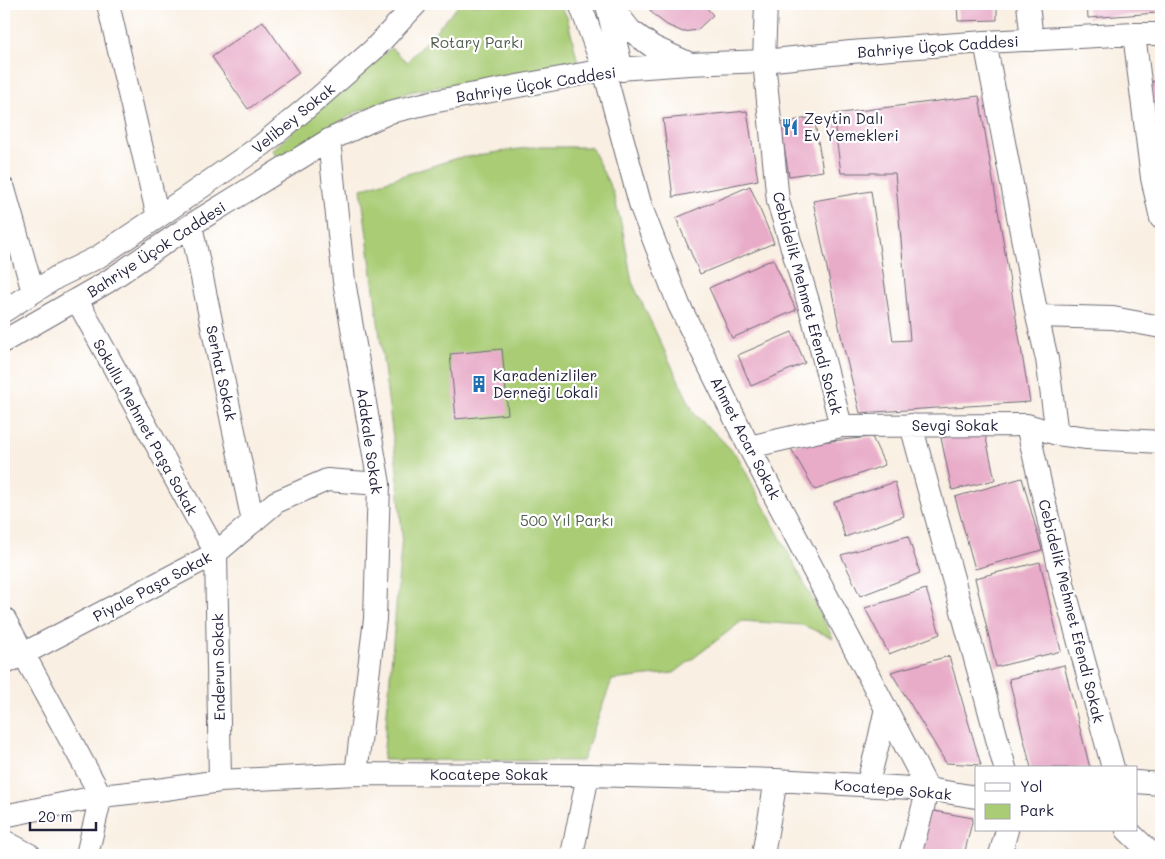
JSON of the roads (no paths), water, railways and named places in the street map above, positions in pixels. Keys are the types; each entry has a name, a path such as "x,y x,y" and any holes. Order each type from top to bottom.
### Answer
{"street":[{"path":"108,4 158,217"},
{"name":"Velibey Sokak","path":"158,217 262,145 373,50 416,4"},
{"path":"580,4 613,70"},
{"path":"606,4 613,70"},
{"path":"610,4 630,30 653,47 689,64"},
{"name":"Cebidelik Mehmet Efendi Sokak","path":"766,4 764,61 778,201 813,318 840,426"},
{"path":"1028,4 1032,40"},
{"path":"1134,34 1161,218"},
{"name":"Bahriye Üçok Caddesi","path":"4,341 107,282 191,225 329,140 390,112 432,102 613,70 764,61 851,52 985,42 1161,34"},
{"path":"985,42 1037,316 1047,359 1057,434"},
{"name":"Ahmet Acar Sokak","path":"613,70 645,216 679,305 749,447 928,789"},
{"name":"Adakale Sokak","path":"329,140 344,281 379,484 375,619 356,774"},
{"path":"4,189 33,292"},
{"name":"Bahriye Üçok Caddesi","path":"4,311 57,277 98,257 158,217"},
{"name":"Serhat Sokak","path":"191,225 252,522"},
{"name":"Sokullu Mehmet Paşa Sokak","path":"77,300 216,553"},
{"path":"1037,316 1113,318 1161,327"},
{"name":"Cebidelik Mehmet Efendi Sokak","path":"1027,425 1062,580 1112,766"},
{"name":"Sevgi Sokak","path":"749,447 840,426 1027,425 1057,434 1087,438 1161,442"},
{"path":"911,426 1004,766"},
{"name":"Piyale Paşa Sokak","path":"13,659 216,553 276,502 327,480 379,484"},
{"name":"Enderun Sokak","path":"216,553 220,781"},
{"path":"4,618 13,659 100,796 87,855"},
{"path":"867,786 886,708"},
{"name":"Kocatepe Sokak","path":"4,816 100,796 220,781 356,774 588,775 776,780 928,789 975,797"},
{"path":"572,855 588,775"},
{"path":"763,855 776,780"},
{"path":"1138,782 1161,784"},
{"path":"910,855 928,789"},
{"path":"1000,855 1006,832"},
{"path":"1129,832 1153,855"},
{"path":"4,841 30,855"}],"place":[{"name":"Zeytin Dalı Ev Yemekleri","path":"790,127"},
{"name":"Karadenizliler Derneği Lokali","path":"479,384"}],"park label":[{"name":"Rotary Parkı","path":"477,42"},
{"name":"500 Yıl Parkı","path":"567,520"}]}
